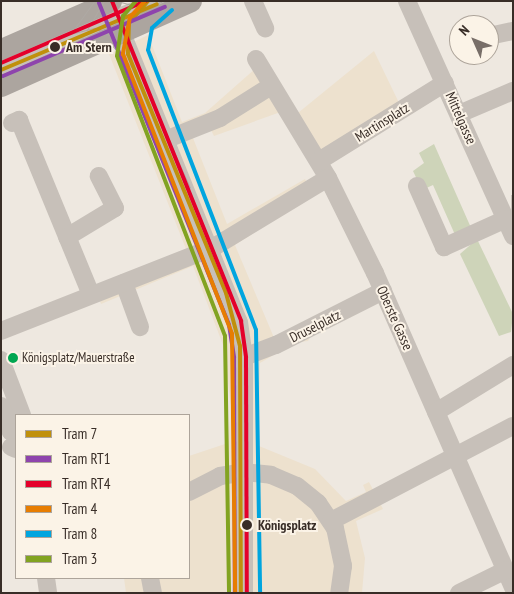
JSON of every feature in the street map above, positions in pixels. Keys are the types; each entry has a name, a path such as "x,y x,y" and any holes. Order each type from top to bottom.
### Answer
{"main road":[{"path":"1,49 112,15 191,1"},
{"path":"1,86 112,15"}],"street":[{"path":"1,67 112,15 157,1"},
{"path":"254,1 265,28"},
{"name":"Mittelgasse","path":"406,1 506,211 513,236"},
{"path":"112,15 166,140 236,311 244,356 244,593"},
{"path":"499,34 513,31"},
{"name":"Oberste Gasse","path":"256,59 319,161 383,291 513,588"},
{"name":"Martinsplatz","path":"319,161 445,83"},
{"path":"166,140 220,118 272,86"},
{"path":"459,114 513,91"},
{"path":"12,124 20,120 91,295"},
{"path":"67,237 115,208 99,176"},
{"path":"1,331 38,322 91,295 210,249 328,178"},
{"path":"417,186 444,247 506,211"},
{"path":"124,283 140,327"},
{"name":"Druselplatz","path":"244,356 316,325 383,291"},
{"path":"1,360 11,428"},
{"path":"436,412 513,364"},
{"path":"331,521 376,495 513,426"},
{"path":"190,491 220,476 244,472 271,475 297,486 331,521 342,546 339,593"},
{"path":"459,593 506,570"},
{"path":"46,579 48,593"},
{"path":"150,579 153,593"}],"green space":[{"path":"434,144 472,230 456,237 433,185 422,190 413,171 424,163 419,153"},
{"path":"477,239 513,314 511,332 499,336 460,254"}],"shaded area":[{"path":"148,35 182,122 205,113 257,67 289,109 214,136 211,130 193,138 227,224 305,179 314,194 235,245 275,340 315,330 308,341 294,343 260,363 259,446 315,469 346,501 366,492 363,485 369,482 383,509 356,521 365,558 362,593 126,593 124,579 190,579 190,456 228,443 231,406 223,345 193,266 101,304 97,293 186,249 109,54"},
{"path":"374,51 402,109 319,161 293,117"}],"tram line":[{"path":"74,29 94,1"},
{"path":"87,30 104,1"},
{"name":"RT4","path":"112,1 241,321 246,358 247,593"},
{"path":"117,1 140,7 161,2"},
{"name":"3","path":"136,1 123,16 117,56 225,336 229,593"},
{"name":"4","path":"145,1 130,17 123,54 232,334 235,593"},
{"name":"RT4","path":"1,63 146,1"},
{"name":"7","path":"148,1 129,23 128,54 226,293 240,346 241,593"},
{"name":"RT1","path":"99,3 229,325 234,358 235,593"},
{"name":"7","path":"1,70 157,4"},
{"name":"RT1","path":"3,76 165,7"},
{"name":"8","path":"172,10 152,28 148,50 256,330 260,593"},
{"path":"58,37 95,28 126,43 190,188"},
{"path":"78,37 108,41 132,68"},
{"path":"1,70 71,39"}],"place":[{"name":"Am Stern","path":"55,47"},
{"name":"Königsplatz/Mauerstraße","path":"13,358"},
{"name":"Königsplatz","path":"247,525"}]}
